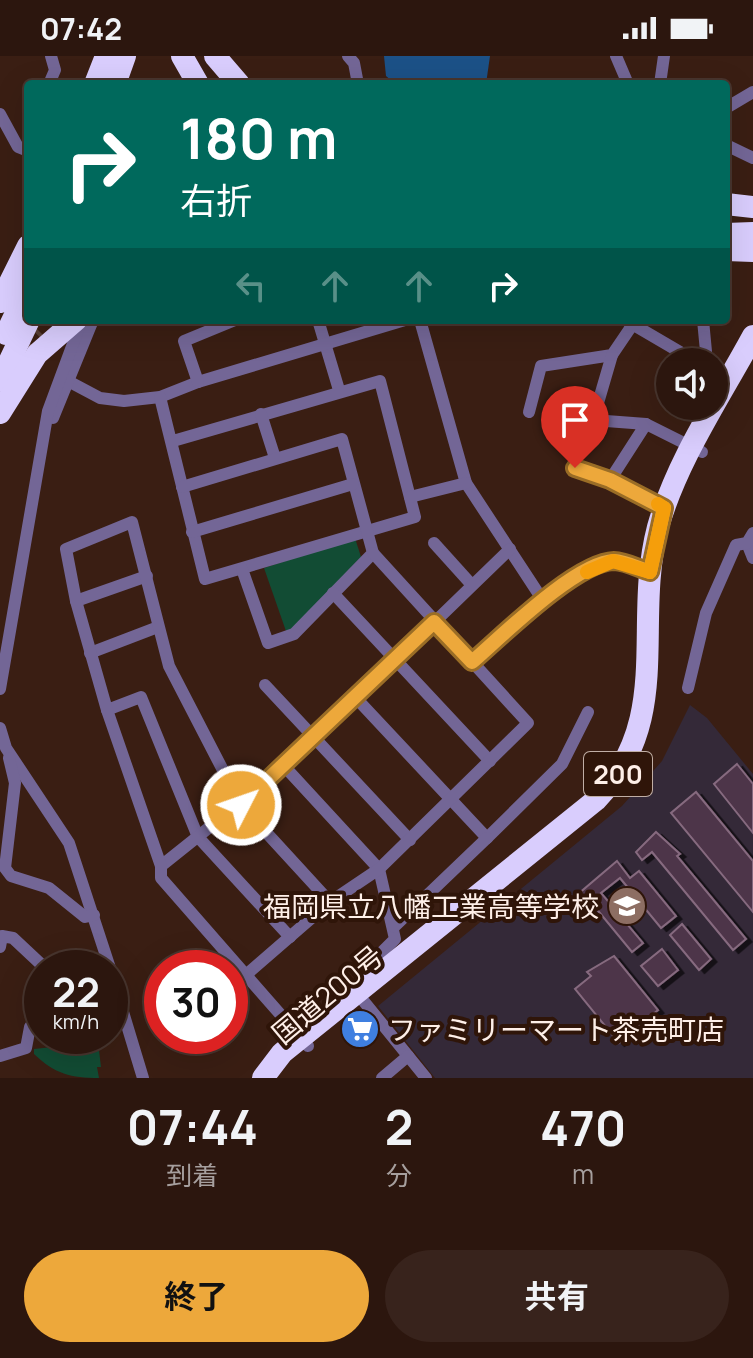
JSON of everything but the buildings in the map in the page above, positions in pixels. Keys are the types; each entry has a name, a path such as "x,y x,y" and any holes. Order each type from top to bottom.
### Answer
{"highway":[{"path":"83,80 90,56"},
{"path":"97,80 106,56"},
{"path":"116,80 125,56"},
{"path":"182,56 196,80"},
{"path":"213,56 233,80"},
{"path":"225,56 245,80"},
{"path":"738,224 753,251"},
{"path":"0,302 24,253"},
{"path":"0,348 24,297"},
{"path":"0,381 39,324"},
{"path":"0,413 37,354 73,324"},
{"name":"国道200号","path":"733,369 753,336"},
{"name":"国道200号","path":"360,997 389,967 596,800 622,768 641,725 654,572 669,510 712,420"},
{"name":"国道200号","path":"263,1078 282,1053 305,1042 604,806 633,773 645,751 655,704 654,572"},
{"name":"国道200号","path":"278,1078 305,1042"}],"street":[{"path":"51,56 55,70 51,80"},
{"path":"348,56 354,63 357,80"},
{"path":"616,56 626,80"},
{"path":"661,80 664,56"},
{"path":"730,106 753,92"},
{"path":"0,114 18,147 24,146"},
{"path":"730,147 753,158"},
{"path":"0,689 40,450 77,324"},
{"path":"40,450 91,324"},
{"path":"198,382 184,341 225,324"},
{"path":"319,324 339,390"},
{"path":"68,381 100,398 124,401 160,397 198,382 393,324"},
{"path":"421,324 466,483 542,599"},
{"path":"628,324 612,355 593,420 646,424 698,450"},
{"path":"632,324 673,348"},
{"path":"703,324 706,348"},
{"path":"529,412 541,366 612,355"},
{"path":"160,397 205,579 368,528 415,517 380,381 339,390 173,441"},
{"path":"261,414 275,458"},
{"path":"610,480 646,424"},
{"path":"182,487 342,439 373,553 528,723 379,869 330,902 248,973"},
{"path":"575,468 610,480 669,510"},
{"path":"410,497 466,483"},
{"path":"192,532 353,484"},
{"path":"226,950 161,878 161,866 90,653 66,549 132,522 169,666 241,805 330,902"},
{"path":"688,688 706,613 736,545 750,538 753,558"},
{"path":"434,543 471,584"},
{"path":"161,866 285,767 510,549"},
{"path":"242,569 268,643 294,634 373,553"},
{"path":"472,662 542,599 591,569 613,561 654,572"},
{"path":"76,601 147,576"},
{"path":"333,593 490,761"},
{"path":"90,653 158,627"},
{"path":"265,685 316,736 410,840"},
{"path":"107,710 141,697 198,837 290,937"},
{"path":"356,698 487,838"},
{"path":"394,927 562,764 588,712"},
{"path":"0,728 15,783 5,868 11,876 49,888 85,917 94,915"},
{"path":"2,741 69,843 104,950"},
{"path":"285,767 379,869 394,927 395,939 380,954 389,967"},
{"path":"0,947 2,936 13,938 26,950"},
{"path":"248,975 305,1042"},
{"path":"360,997 426,1078"},
{"path":"128,1029 143,1078"},
{"path":"0,1056 24,1049"},
{"path":"382,1078 408,1056"}],"shaded area":[{"name":"福岡県立八幡工業高等学校","path":"690,705 707,718 753,774 753,1078 435,1078 378,1006 622,806 662,761"}],"green space":[{"path":"355,538 361,557 287,634 264,568"},
{"path":"34,1054 99,1054 101,1067 97,1067 99,1078 64,1074"}],"water":[{"path":"384,56 490,56 487,80 391,80 386,76"}],"tunnel":[{"path":"12,356 38,330"}],"slow traffic":[{"path":"587,572 613,561 650,572 664,508 658,504"}],"place":[{"name":"福岡県立八幡工業高等学校","path":"627,906"},
{"name":"ファミリーマート茶売町店","path":"360,1029"}],"route":[{"path":"241,805 285,767 434,622 472,662 542,599 591,569 613,561 650,572 664,508 610,480 575,468"}]}
